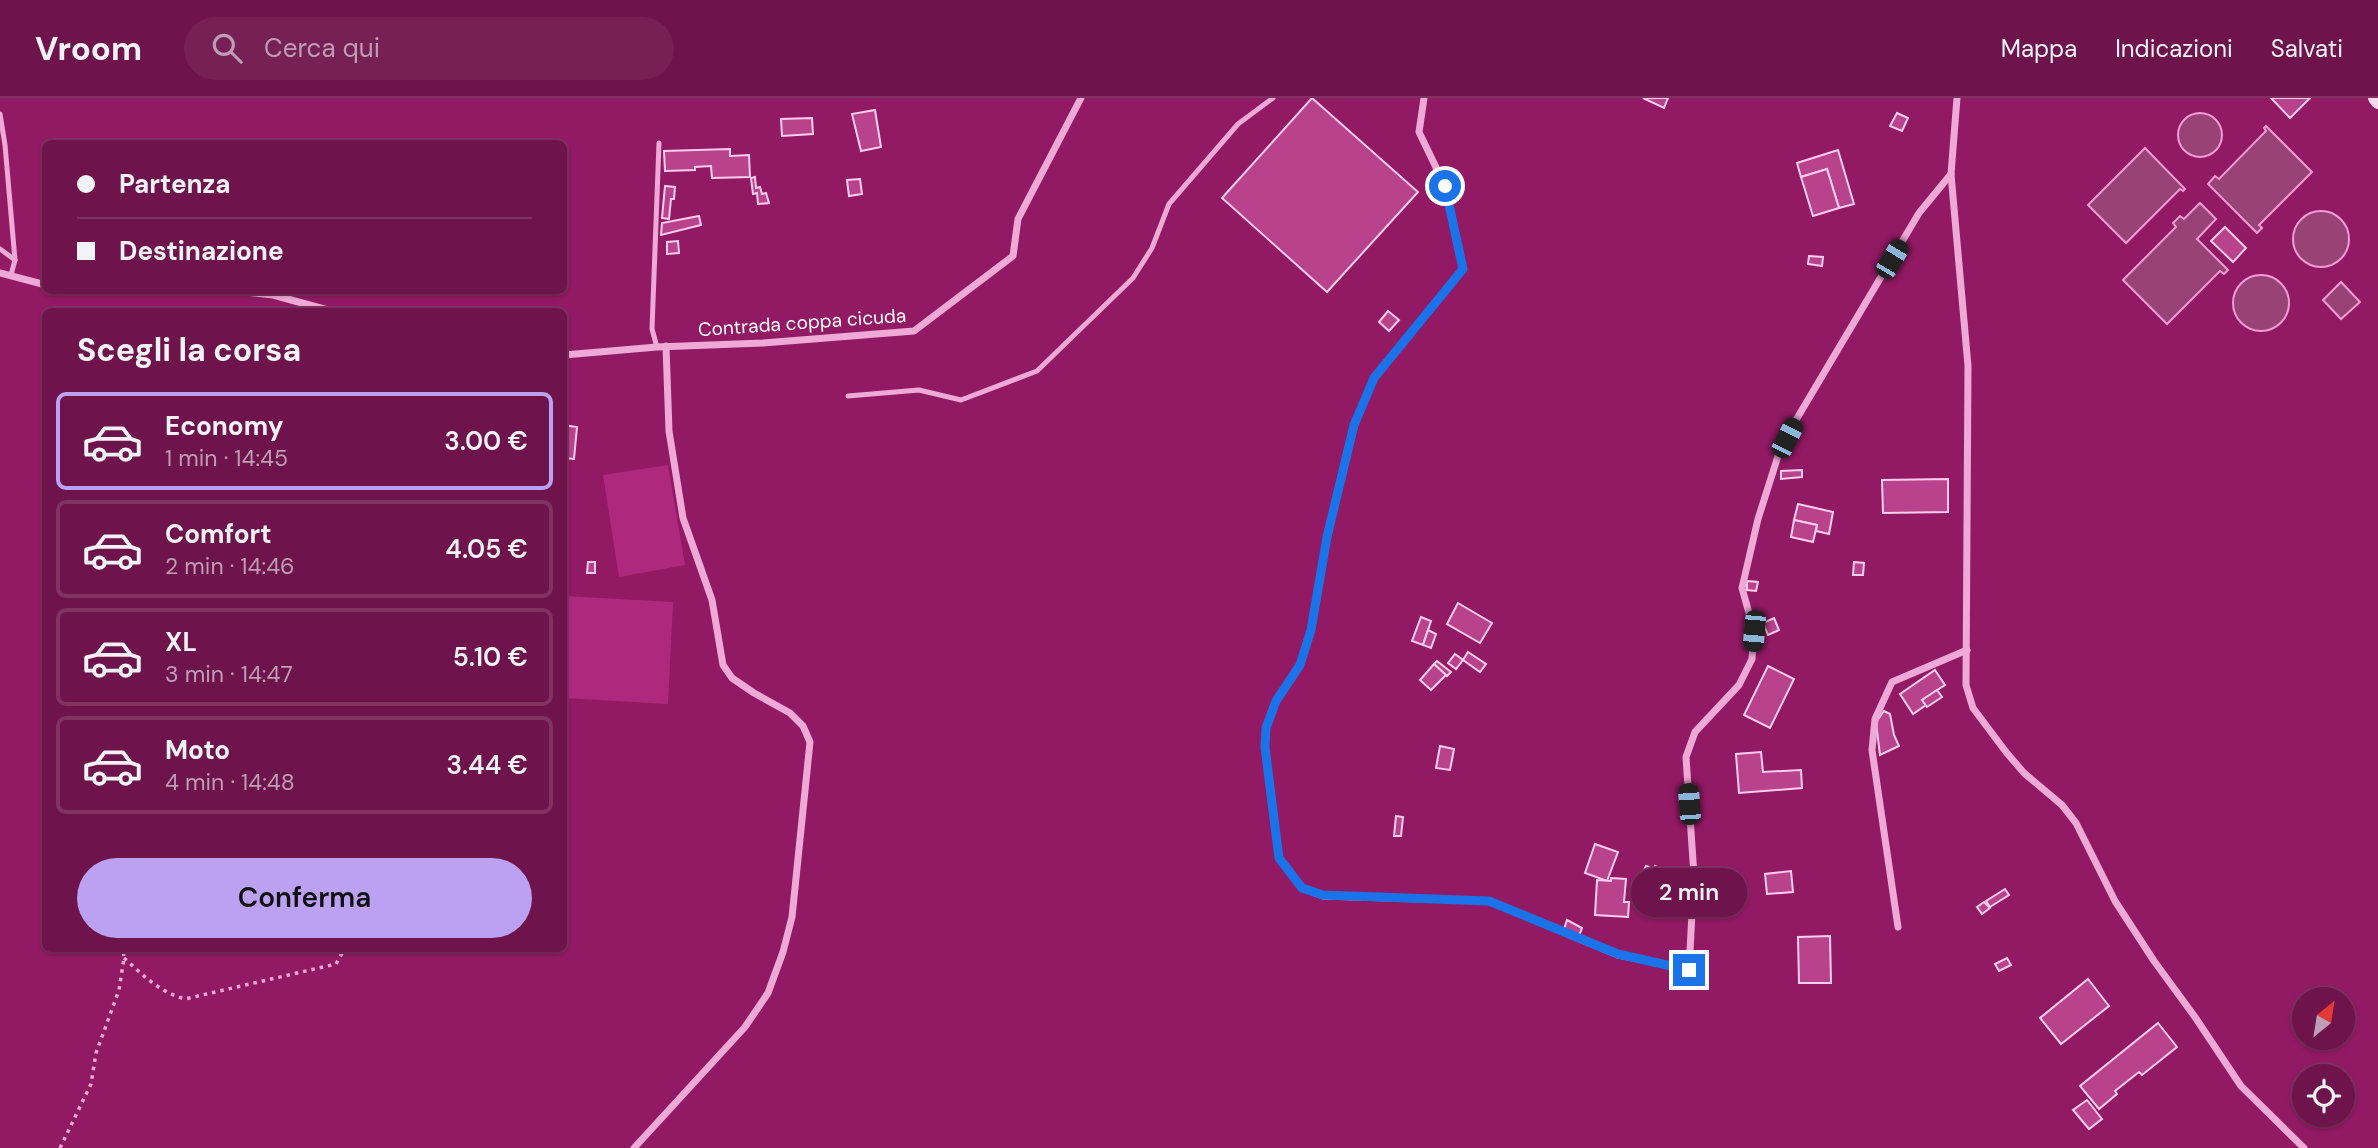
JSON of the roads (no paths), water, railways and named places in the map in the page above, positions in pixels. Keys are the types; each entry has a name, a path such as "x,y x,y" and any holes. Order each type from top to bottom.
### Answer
{"street":[{"name":"Contrada coppa cicuda","path":"567,355 661,346 763,343 914,331 1013,256 1018,219 1081,98"},
{"path":"1423,98 1419,132 1445,186 1463,269 1374,378 1354,425 1327,537 1311,630 1300,665 1276,701 1266,728 1265,747 1279,858 1302,888 1323,895 1489,901 1618,954 1689,970 1694,876 1686,757 1695,732 1739,685 1752,659 1754,631 1742,588 1758,519 1778,456 1796,420 1919,213 1951,174"},
{"path":"1957,98 1951,174 1968,366 1966,685 1973,708 2024,773 2062,805 2076,823 2115,901 2241,1086 2304,1148"},
{"path":"0,273 42,284"},
{"path":"264,294 320,308"},
{"path":"634,1148 745,1027 768,993 792,917 810,742 803,726 790,713 732,678 723,665 712,600 683,518 661,346"},
{"path":"1898,927 1872,750 1875,719 1892,682 1967,650"}],"lane":[{"path":"848,396 919,390 961,400 1037,371 1133,278 1152,248 1169,204 1238,124 1273,98"},
{"path":"0,114 15,260 11,275"},
{"path":"659,143 652,329 661,346"},
{"path":"0,249 15,260"}]}
